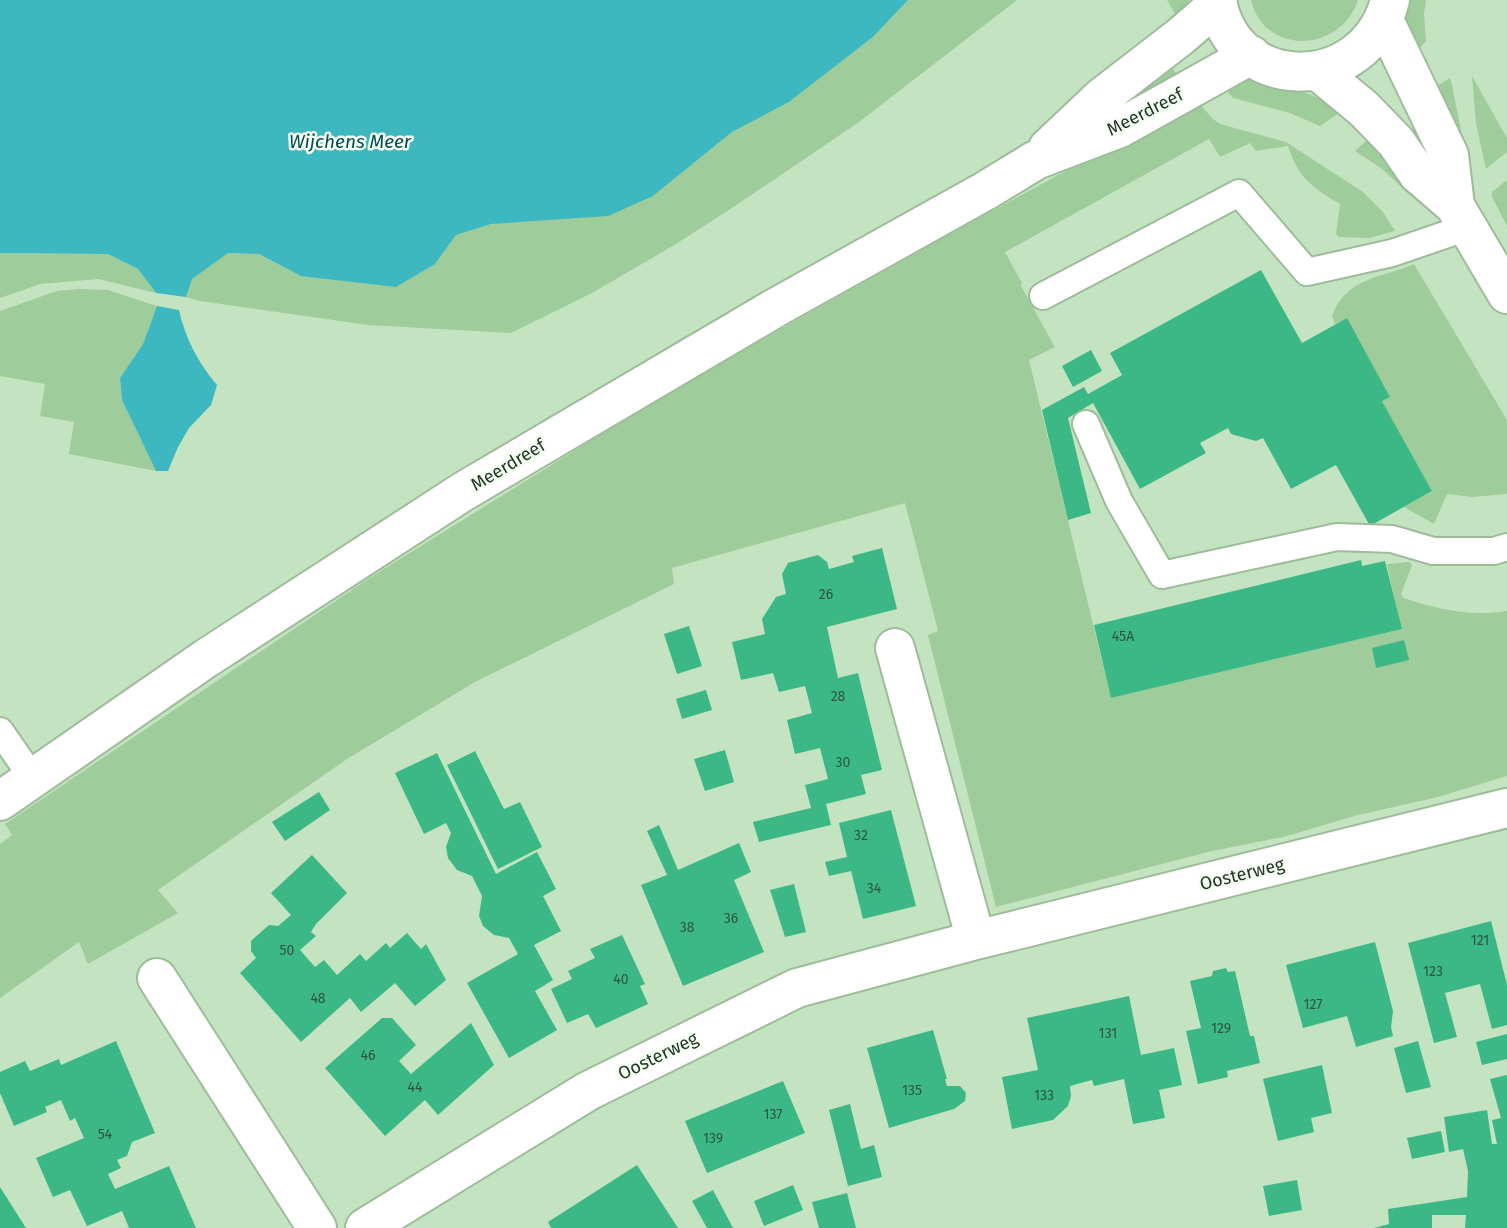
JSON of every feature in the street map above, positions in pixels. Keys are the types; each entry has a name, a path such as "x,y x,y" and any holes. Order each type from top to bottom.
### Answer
{"street":[{"path":"1217,2 1230,33 1251,55 1265,64 1301,72 1339,65 1357,54 1373,39 1387,10"},
{"name":"Meerdreef","path":"1036,160 1102,97 1181,36 1217,2"},
{"path":"1387,10 1449,155 1462,216"},
{"name":"Meerdreef","path":"0,801 205,659 464,491 775,308 1036,160 1119,128 1251,55"},
{"path":"1318,71 1364,108 1396,142 1418,174 1462,216 1507,294"},
{"path":"895,648 976,940"},
{"name":"Oosterweg","path":"365,1228 588,1091 797,988 976,940 1506,811"},
{"path":"157,978 317,1228"}],"lane":[{"path":"1044,296 1240,193 1307,272 1392,253 1462,216"},
{"path":"1086,424 1119,501 1162,575 1337,537 1392,539 1433,551 1494,551 1507,547"},
{"path":"0,731 33,777"}],"green space":[{"path":"908,0 1017,0 859,122 732,208 592,293 511,333 368,325 186,297 191,279 227,253 259,254 301,276 435,264 456,235 491,224 653,196 732,132 789,102 873,37"},
{"path":"1167,0 1189,0 1181,16 1177,17"},
{"path":"1251,0 1358,0 1349,18 1336,30 1320,38 1303,41 1286,39 1271,31 1259,18"},
{"path":"1407,0 1426,0 1426,41 1415,54 1403,27"},
{"path":"1170,64 1180,80 1117,118 1109,107"},
{"path":"1472,76 1507,138 1507,152 1486,169 1476,123"},
{"path":"1450,78 1452,85 1466,155 1430,90"},
{"path":"1246,79 1310,94 1339,113 1320,126 1290,113 1233,98 1224,88"},
{"path":"1196,100 1220,124 1286,142 1363,192 1383,212 1395,231 1369,238 1339,237 1336,234 1340,204 1308,181 1297,166 1288,146 1256,151 1250,143 1220,157 1209,139 1005,252 1055,347 1029,360 1111,698 1401,629 1387,564 1409,562 1412,565 1401,594 1403,598 1455,611 1507,611 1507,776 1438,797 1358,815 1283,837 1212,851 996,907 928,635 938,631 905,503 672,568 674,584 475,682 347,759 158,890 178,913 88,964 79,942 0,998 0,844 12,835 5,824 371,577 672,390"},
{"path":"1369,138 1416,198 1381,168 1355,151"},
{"path":"1507,180 1507,226 1492,192"},
{"path":"0,253 108,254 138,269 156,293 98,279 40,284 0,298"},
{"path":"1414,264 1507,420 1507,494 1473,497 1447,494 1434,524 1404,507 1432,491 1382,401 1390,397 1347,319 1335,324 1332,316 1346,293 1356,286"},
{"path":"108,290 157,306 143,344 120,378 122,400 156,471 69,454 74,422 40,416 45,384 0,376 0,311 57,291"}],"water":[{"name":"Wijchens Meer","path":"0,0 908,0 873,37 789,102 732,132 653,196 608,216 491,224 456,235 435,264 396,287 301,276 259,254 228,253 192,279 186,297 156,293 138,269 108,254 0,253"},
{"path":"157,306 179,310 193,350 217,385 211,405 189,428 168,471 156,471 122,400 120,378 143,344"}],"building":[{"path":"1261,270 1302,343 1347,318 1390,397 1382,401 1432,491 1370,526 1336,465 1291,489 1263,438 1256,441 1231,434 1228,428 1200,443 1206,453 1140,489 1093,403 1068,418 1091,513 1068,520 1042,410 1084,387 1088,394 1122,375 1110,353"},
{"path":"1091,350 1102,371 1073,387 1062,366"},
{"path":"882,548 897,609 827,627 838,678 858,673 882,770 861,775 866,794 826,804 831,825 759,842 753,822 811,808 805,785 828,779 820,748 795,754 787,720 812,713 805,686 779,692 773,673 741,680 732,642 765,634 762,619 776,597 786,594 782,574 788,563 818,555 827,562 829,569 854,562 852,556"},
{"path":"1361,560 1362,566 1385,561 1402,629 1111,698 1094,625"},
{"path":"689,626 702,666 677,674 664,634"},
{"path":"1404,640 1409,660 1376,668 1372,648"},
{"path":"706,690 712,710 682,719 676,699"},
{"path":"725,750 734,782 705,791 694,759"},
{"path":"475,751 504,809 520,802 542,847 498,869 447,765"},
{"path":"437,753 496,874 537,852 556,889 543,896 561,931 534,945 553,980 535,991 557,1030 509,1058 467,983 518,954 509,938 494,935 483,926 479,916 482,896 472,876 457,870 448,858 446,847 451,833 446,823 424,834 395,773"},
{"path":"319,792 330,810 285,841 272,822"},
{"path":"891,810 916,906 863,919 851,871 829,876 825,862 847,857 839,823"},
{"path":"659,825 678,870 739,843 751,872 734,880 764,952 683,986 641,885 667,875 647,831"},
{"path":"312,855 347,893 316,924 311,932 316,936 300,950 315,967 324,960 337,975 360,954 366,961 386,943 390,948 407,933 421,949 426,944 446,980 415,1006 395,983 361,1012 350,998 301,1042 240,973 256,958 251,951 251,941 269,925 278,926 291,915 271,893"},
{"path":"794,884 806,932 785,937 770,890"},
{"path":"1491,921 1507,985 1507,1025 1492,1029 1480,984 1445,993 1457,1037 1434,1043 1408,943"},
{"path":"622,935 645,984 640,986 648,1004 596,1028 588,1014 567,1023 551,989 572,979 568,971 595,958 590,949"},
{"path":"1375,942 1393,1011 1393,1036 1356,1047 1347,1016 1303,1028 1286,965"},
{"path":"1226,968 1228,972 1235,971 1250,1036 1254,1036 1260,1063 1227,1071 1228,1077 1198,1084 1186,1031 1201,1028 1190,981 1212,976 1213,971"},
{"path":"1129,996 1141,1055 1174,1048 1182,1085 1159,1090 1165,1118 1133,1124 1124,1079 1094,1086 1092,1080 1070,1086 1068,1106 1053,1120 1012,1129 1002,1077 1038,1070 1027,1018"},
{"path":"382,1018 392,1018 416,1045 399,1061 411,1074 471,1023 494,1065 438,1115 425,1100 385,1136 325,1068"},
{"path":"933,1030 947,1086 960,1086 966,1093 965,1101 954,1109 889,1128 867,1048"},
{"path":"1507,1034 1507,1059 1482,1065 1476,1042"},
{"path":"116,1041 155,1133 132,1142 127,1156 117,1160 121,1168 108,1174 115,1189 169,1166 196,1228 129,1228 122,1211 87,1226 70,1190 53,1197 36,1158 84,1138 75,1118 70,1121 61,1100 45,1107 47,1112 14,1126 0,1093 0,1072 25,1061 30,1071 59,1059 61,1065"},
{"path":"1418,1041 1431,1087 1406,1093 1394,1048"},
{"path":"1322,1065 1332,1113 1311,1118 1314,1132 1278,1141 1263,1079"},
{"path":"1507,1075 1507,1228 1465,1228 1466,1215 1432,1215 1432,1228 1374,1228 1389,1224 1388,1209 1467,1197 1468,1171 1463,1149 1449,1152 1444,1117 1487,1110 1492,1144 1497,1144 1492,1120 1501,1118 1490,1079"},
{"path":"783,1081 805,1133 707,1173 685,1121"},
{"path":"850,1104 861,1149 874,1145 882,1177 848,1186 829,1110"},
{"path":"1441,1131 1445,1152 1412,1159 1407,1138"},
{"path":"637,1165 678,1228 551,1228 548,1222"},
{"path":"1297,1180 1302,1210 1269,1216 1263,1186"},
{"path":"793,1185 803,1210 764,1226 754,1201"},
{"path":"0,1187 26,1228 0,1228"},
{"path":"713,1190 733,1228 707,1228 692,1201"},
{"path":"847,1193 856,1228 819,1228 812,1202"}]}
